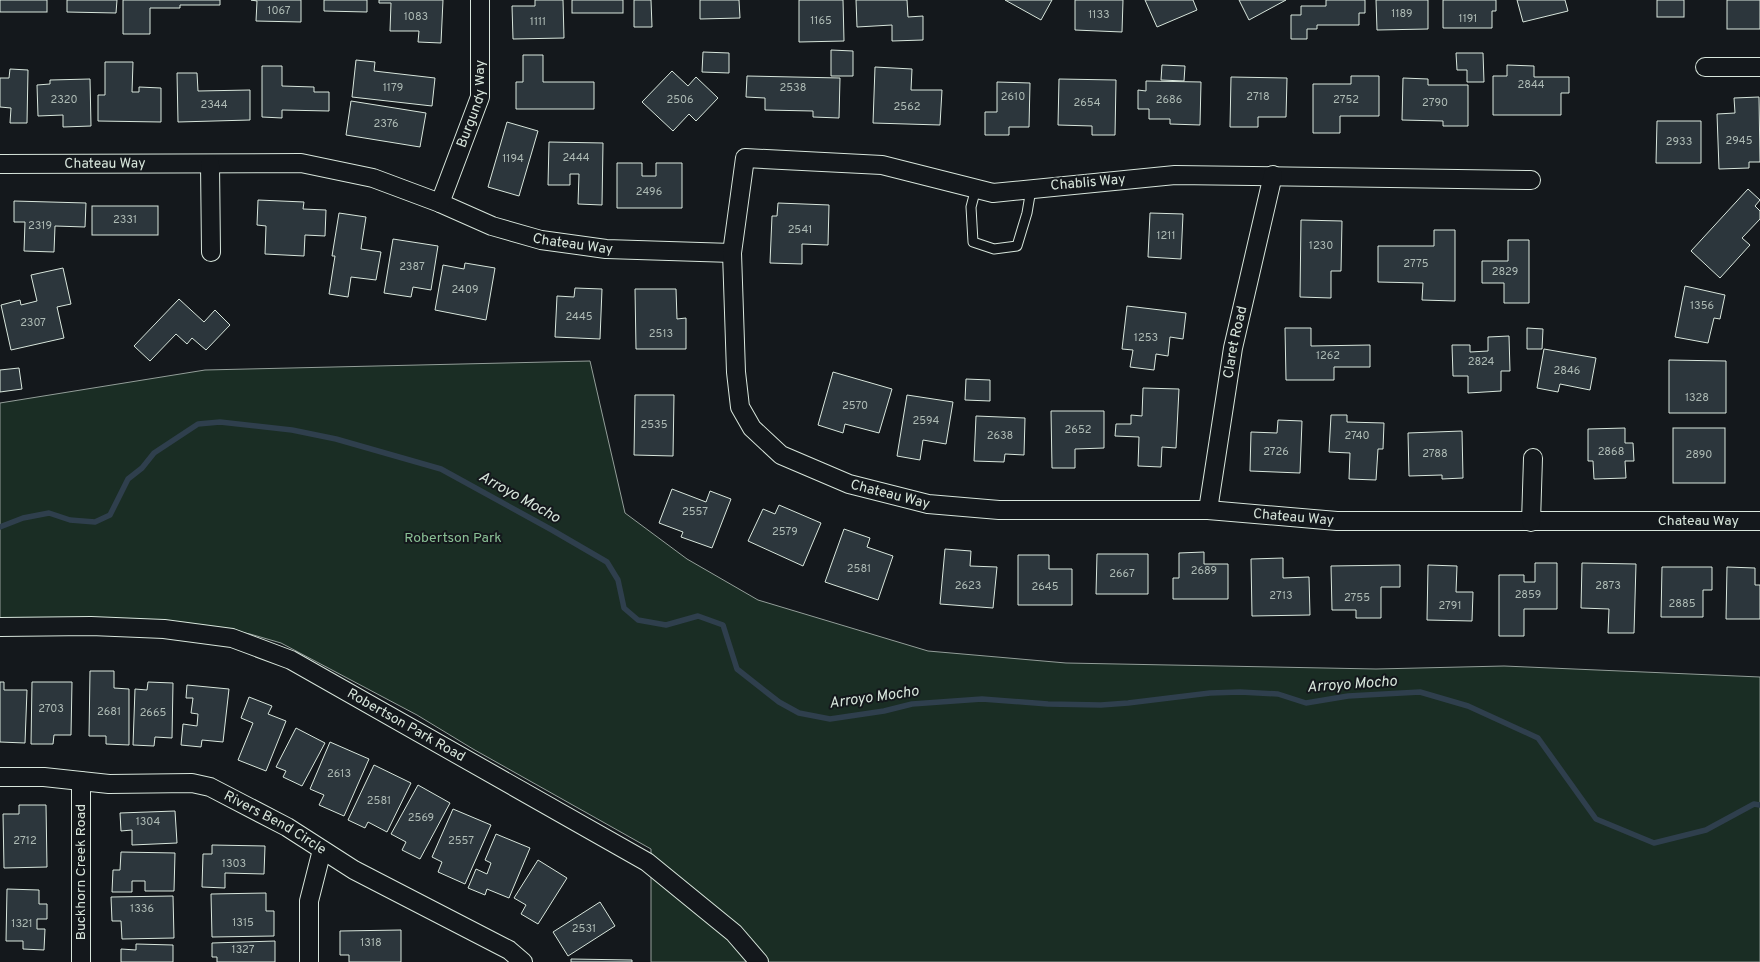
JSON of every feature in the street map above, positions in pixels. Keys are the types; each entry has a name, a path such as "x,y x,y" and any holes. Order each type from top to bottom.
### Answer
{"street":[{"name":"Burgundy Way","path":"440,203 480,98 480,0"},
{"path":"1705,67 1760,67"},
{"name":"Chablis Way","path":"732,253 745,158 882,165 993,193 1175,175 1531,180"},
{"name":"Chateau Way","path":"0,164 301,163 373,178 440,203 492,226 541,240 606,249 732,253 736,372 740,407 752,428 781,455 849,484 928,504 999,510 1208,510 1337,521 1760,521"},
{"path":"210,164 212,252"},
{"name":"Claret Road","path":"1208,510 1234,348 1273,175"},
{"path":"1531,522 1533,458"},
{"name":"Robertson Park Road","path":"0,627 91,626 164,629 232,638 291,660 647,862 734,933 759,962"},
{"name":"Rivers Bend Circle","path":"0,776 44,777 109,784 192,784 210,787 287,827 354,870 509,950 523,962"},
{"name":"Buckhorn Creek Road","path":"81,962 82,781"},
{"path":"309,962 309,901 322,850"}],"lane":[{"path":"976,188 971,207 973,242 994,249 1017,246 1027,213 1031,189"}],"green space":[{"name":"Robertson Park","path":"590,361 625,513 687,559 758,600 928,651 1066,663 1376,669 1504,666 1760,677 1760,962 651,962 651,849 473,749 417,715 281,643 216,627 46,618 0,619 0,403 205,370"}],"building":[{"path":"0,0 47,0 47,12 0,12"},
{"path":"67,0 117,0 116,13 67,12"},
{"path":"123,0 220,0 220,5 180,5 180,8 150,8 150,34 123,34"},
{"path":"251,0 301,0 301,22 256,21 257,1"},
{"path":"324,0 367,0 367,12 324,11"},
{"path":"379,0 443,0 441,43 418,42 419,31 390,31 391,3 379,3"},
{"path":"535,0 563,0 564,38 513,39 512,6 535,6"},
{"path":"572,0 623,0 623,13 572,13"},
{"path":"634,0 651,0 652,27 634,27"},
{"path":"700,0 739,0 740,18 700,19"},
{"path":"799,0 843,0 844,41 799,42"},
{"path":"856,0 907,0 908,17 923,16 923,40 892,41 892,25 857,27"},
{"path":"1005,0 1052,0 1041,20"},
{"path":"1075,0 1123,0 1122,32 1075,30"},
{"path":"1145,0 1193,0 1197,10 1157,27"},
{"path":"1239,0 1286,0 1249,20"},
{"path":"1326,0 1365,0 1365,13 1359,13 1359,25 1317,25 1317,29 1307,29 1307,39 1291,39 1291,15 1301,15 1301,6 1326,6"},
{"path":"1376,0 1428,0 1428,29 1377,30"},
{"path":"1443,0 1496,0 1496,11 1492,11 1492,28 1443,28"},
{"path":"1517,0 1565,0 1568,11 1523,22"},
{"path":"1657,0 1684,0 1684,17 1657,17"},
{"path":"1727,0 1760,0 1760,29 1727,29"},
{"path":"831,50 853,51 853,76 831,76"},
{"path":"703,52 729,53 729,73 702,72"},
{"path":"1456,53 1483,53 1484,82 1467,82 1467,70 1457,70"},
{"path":"523,55 543,55 543,82 594,82 594,109 516,109 516,82 523,82"},
{"path":"356,60 375,62 374,71 435,78 432,106 352,97"},
{"path":"105,62 133,62 132,92 139,92 139,87 161,88 161,122 98,121 98,95 105,95"},
{"path":"1162,65 1185,66 1184,81 1161,80"},
{"path":"1507,65 1534,66 1534,77 1569,77 1569,93 1561,93 1561,115 1493,115 1493,76 1507,76"},
{"path":"262,66 282,66 282,86 314,87 314,92 329,92 329,111 282,110 282,118 262,117"},
{"path":"875,67 912,69 911,90 942,90 940,125 873,123"},
{"path":"10,69 28,70 27,123 10,123 11,108 0,107 0,78 9,78"},
{"path":"672,71 688,86 696,77 718,98 696,121 689,114 673,131 642,102"},
{"path":"177,73 197,73 198,91 250,90 250,120 178,122"},
{"path":"747,76 840,78 839,118 813,117 813,111 765,110 765,98 746,97"},
{"path":"1351,76 1379,76 1379,116 1340,116 1340,133 1313,133 1313,84 1351,84"},
{"path":"1231,77 1287,78 1286,117 1258,117 1258,127 1230,127"},
{"path":"1403,78 1428,79 1428,85 1468,85 1468,126 1443,126 1443,121 1402,120"},
{"path":"90,79 91,126 63,127 63,115 38,116 37,85 50,84 50,80"},
{"path":"1059,79 1116,80 1115,135 1092,135 1092,126 1058,125"},
{"path":"1146,81 1201,82 1200,125 1170,124 1170,119 1149,119 1149,109 1138,109 1138,90 1146,91"},
{"path":"997,82 1030,83 1029,127 1009,127 1009,135 985,135 985,112 997,112"},
{"path":"1759,97 1760,162 1749,162 1749,168 1719,169 1717,114 1735,113 1734,98"},
{"path":"351,101 426,113 420,147 346,135"},
{"path":"1657,121 1701,121 1701,163 1656,163"},
{"path":"507,122 538,131 519,196 488,187"},
{"path":"549,142 603,143 602,205 578,204 579,174 570,174 570,185 548,185"},
{"path":"617,163 642,163 642,176 656,176 656,163 682,163 682,208 617,208"},
{"path":"1748,189 1760,200 1755,206 1760,211 1760,219 1742,238 1750,245 1720,278 1691,251"},
{"path":"258,200 304,202 303,209 326,210 325,236 305,235 304,256 265,254 266,226 257,225"},
{"path":"14,201 86,203 85,227 55,226 54,252 24,251 25,222 14,222"},
{"path":"778,203 829,205 828,245 802,244 802,264 770,263 772,216 777,216"},
{"path":"92,206 158,206 158,235 92,235"},
{"path":"339,213 366,217 361,249 381,252 376,280 351,277 348,297 329,294 335,256 332,256"},
{"path":"1150,213 1183,214 1181,259 1148,257"},
{"path":"1301,220 1342,221 1341,271 1331,271 1331,298 1300,297"},
{"path":"1434,230 1455,230 1455,301 1422,300 1423,283 1378,282 1378,246 1434,246"},
{"path":"393,239 438,246 431,290 413,287 411,297 384,293"},
{"path":"1508,240 1529,240 1529,303 1504,303 1504,283 1482,283 1482,261 1508,261"},
{"path":"465,263 495,268 486,320 435,310 443,265 464,269"},
{"path":"63,268 71,304 57,307 64,338 11,350 1,305 20,300 21,305 37,301 31,275"},
{"path":"1685,286 1725,295 1720,319 1714,318 1708,343 1675,337"},
{"path":"575,288 602,289 600,339 555,337 557,296 574,297"},
{"path":"635,289 676,289 677,319 686,318 686,349 636,349"},
{"path":"179,299 204,322 215,310 230,325 206,350 192,338 187,344 176,334 150,361 134,346"},
{"path":"1127,306 1186,313 1183,339 1170,337 1168,356 1156,354 1154,370 1130,367 1133,350 1122,349"},
{"path":"1285,328 1311,328 1311,346 1370,345 1370,367 1334,367 1334,380 1286,380"},
{"path":"1527,328 1543,329 1542,349 1527,349"},
{"path":"1509,336 1510,371 1501,371 1501,391 1468,393 1468,376 1453,376 1452,345 1470,345 1470,352 1488,351 1488,337"},
{"path":"1544,349 1596,358 1590,390 1560,384 1558,392 1537,388"},
{"path":"1669,360 1726,361 1726,413 1669,413"},
{"path":"19,368 22,389 0,392 0,370"},
{"path":"833,372 892,389 879,433 845,424 843,433 818,425"},
{"path":"966,379 990,380 990,401 965,400"},
{"path":"1143,388 1179,389 1176,448 1162,447 1161,467 1138,466 1139,437 1115,436 1116,424 1131,424 1131,415 1142,416"},
{"path":"635,395 674,395 673,456 634,455"},
{"path":"907,395 953,402 946,444 923,440 920,460 897,456"},
{"path":"1051,411 1104,411 1104,448 1075,449 1075,468 1052,468"},
{"path":"1331,415 1347,415 1347,422 1384,423 1383,449 1378,449 1376,480 1349,479 1350,453 1329,452"},
{"path":"976,416 1025,418 1024,455 1005,454 1004,462 974,461"},
{"path":"1278,420 1302,421 1300,473 1250,471 1251,432 1277,433"},
{"path":"1625,428 1625,443 1633,443 1634,461 1625,461 1626,478 1594,479 1593,461 1588,461 1588,429"},
{"path":"1673,428 1725,428 1725,483 1673,483"},
{"path":"1462,431 1463,478 1442,479 1442,475 1409,476 1408,433"},
{"path":"672,489 706,502 710,491 731,499 712,548 681,537 683,532 659,523"},
{"path":"779,505 821,523 803,566 748,541 763,509 775,514"},
{"path":"844,529 870,538 867,547 893,556 878,600 825,582"},
{"path":"945,549 971,551 970,566 997,567 993,608 940,604"},
{"path":"1204,552 1204,564 1228,564 1228,599 1173,599 1173,578 1179,578 1179,553"},
{"path":"1097,554 1148,554 1148,594 1096,594"},
{"path":"1018,555 1049,555 1049,569 1072,569 1072,605 1018,605"},
{"path":"1283,558 1283,578 1309,577 1310,615 1252,616 1251,559"},
{"path":"1535,563 1557,563 1557,609 1524,609 1524,636 1499,636 1499,575 1524,575 1524,582 1535,582"},
{"path":"1582,563 1636,564 1634,633 1608,633 1609,609 1581,608"},
{"path":"1400,565 1400,587 1381,587 1381,618 1356,618 1356,610 1332,610 1331,566"},
{"path":"1428,565 1457,566 1456,592 1473,592 1472,621 1427,620"},
{"path":"1662,567 1712,567 1712,590 1703,590 1703,617 1661,617"},
{"path":"1727,567 1755,568 1755,585 1760,585 1760,619 1726,619"},
{"path":"90,671 114,671 114,688 129,689 129,745 106,744 106,736 89,736"},
{"path":"0,682 4,682 4,690 27,690 25,743 0,742"},
{"path":"32,682 72,682 71,735 54,735 53,744 31,744"},
{"path":"148,682 173,683 172,738 155,737 154,746 133,745 135,689 147,690"},
{"path":"187,685 229,689 223,742 202,740 201,747 181,745 183,724 197,726 198,714 191,713 193,698 186,698"},
{"path":"249,697 272,706 268,714 286,721 266,771 238,760 253,723 241,718"},
{"path":"296,728 325,743 302,786 283,777 286,771 276,767"},
{"path":"330,742 369,759 344,816 319,805 324,795 310,789"},
{"path":"374,765 411,783 387,832 368,822 365,828 348,820"},
{"path":"418,785 450,803 420,859 402,850 406,842 391,834"},
{"path":"19,805 46,805 47,867 4,868 3,814 19,814"},
{"path":"453,809 491,825 465,884 438,872 442,862 432,857"},
{"path":"175,811 177,843 132,845 132,830 121,831 120,813"},
{"path":"496,834 530,848 509,898 487,889 485,895 468,888 476,869 487,874 491,863 485,860"},
{"path":"212,845 265,846 264,874 225,873 225,888 202,887 203,854 212,854"},
{"path":"121,852 175,853 174,891 145,891 145,881 132,881 132,892 112,892 113,870 120,870"},
{"path":"538,860 567,878 538,924 521,914 526,905 514,898"},
{"path":"7,889 39,890 39,904 47,904 47,919 37,919 37,929 45,929 44,950 23,949 23,941 6,941"},
{"path":"266,893 266,911 274,911 274,936 212,937 211,894"},
{"path":"173,896 174,938 122,939 121,921 112,921 111,897"},
{"path":"600,902 615,926 568,956 553,932"},
{"path":"401,930 401,962 349,962 349,955 340,955 340,931"},
{"path":"275,941 275,962 217,962 217,957 212,957 212,943"},
{"path":"136,944 173,945 173,962 121,962 121,949 136,950"},
{"path":"571,959 632,960 632,962 571,962"}],"waterway":[{"name":"Arroyo Mocho","path":"0,527 23,518 49,513 70,520 95,522 110,515 128,479 142,468 154,453 198,424 220,422 292,430 336,439 441,469 607,562 618,580 624,608 638,620 666,625 698,616 723,625 737,669 779,702 799,713 830,719 884,711 912,704 982,699 1048,704 1101,705 1210,693 1240,692 1278,694 1306,703 1348,696 1420,692 1468,706 1538,738 1596,819 1654,843 1706,830 1754,804 1760,805"}]}
